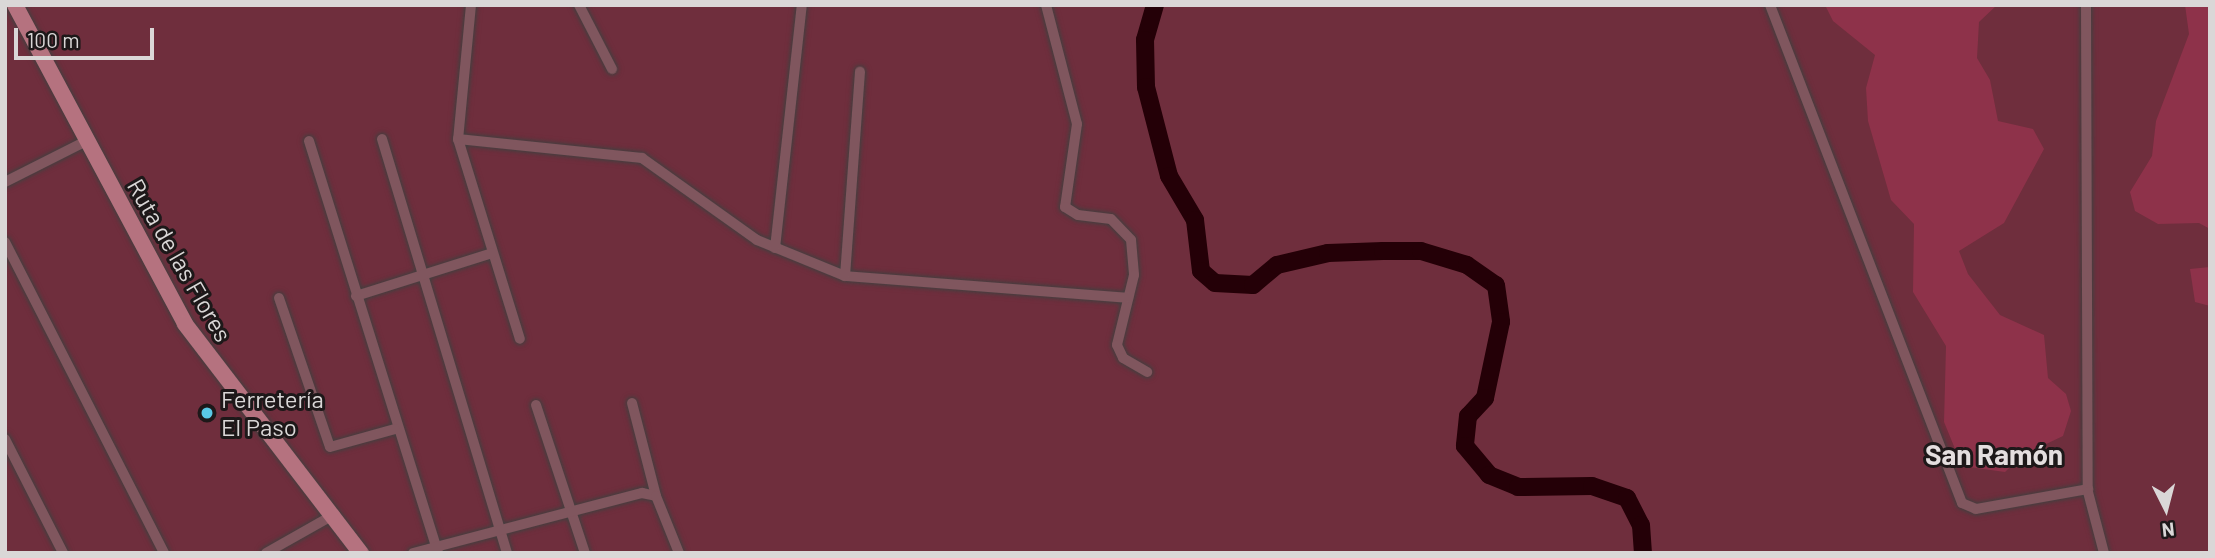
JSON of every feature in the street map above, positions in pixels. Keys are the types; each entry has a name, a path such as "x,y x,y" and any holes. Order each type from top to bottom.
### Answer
{"main road":[{"name":"Ruta de las Flores","path":"15,5 185,324 335,514 361,553"}],"street":[{"path":"471,5 458,139 520,339"},
{"path":"579,5 612,69"},
{"path":"775,248 802,5"},
{"path":"1046,5 1075,104 1065,206 1077,215 1111,219 1123,229 1135,256 1119,352 1147,372"},
{"path":"1770,5 1883,313 1962,503 1976,509 2088,489"},
{"path":"2086,5 2088,489 2104,553"},
{"path":"845,276 860,72"},
{"path":"382,139 507,553"},
{"path":"458,139 642,158 775,248 845,276 1128,298"},
{"path":"5,182 86,141"},
{"path":"309,141 395,429 437,550"},
{"path":"5,242 164,553"},
{"path":"356,296 492,253"},
{"path":"279,298 330,447 395,429"},
{"path":"632,403 656,496 678,553"},
{"path":"536,405 568,509 585,553"},
{"path":"5,439 63,553"},
{"path":"413,553 437,550 499,528 568,509 642,493 656,496"},
{"path":"266,553 335,514"}],"shaded area":[{"path":"5,5 2210,5 2210,553 5,553"},
{"path":"1825,5 1997,5 1979,22 1977,58 1990,80 1998,121 2033,129 2044,149 2004,223 1959,251 1968,274 2000,315 2044,335 2048,378 2066,394 2071,411 2063,436 2023,455 2005,472 1962,466 1944,422 1946,346 1913,292 1914,224 1891,200 1868,121 1866,88 1875,55 1833,21"},
{"path":"2185,5 2210,5 2210,229 2199,223 2158,224 2135,211 2130,192 2152,156 2156,121 2189,34"},
{"path":"2210,267 2210,306 2195,302 2190,269"}],"waterway":[{"path":"1155,5 1145,40 1146,87 1169,176 1195,220 1201,271 1215,283 1253,285 1277,265 1328,253 1383,251 1421,251 1467,265 1496,285 1501,322 1485,398 1468,416 1465,446 1489,475 1518,487 1592,486 1627,498 1641,525 1643,553"}],"place":[{"name":"Ferretería El Paso","path":"207,413"}],"district":[{"name":"San Ramón","path":"1994,454"}]}
